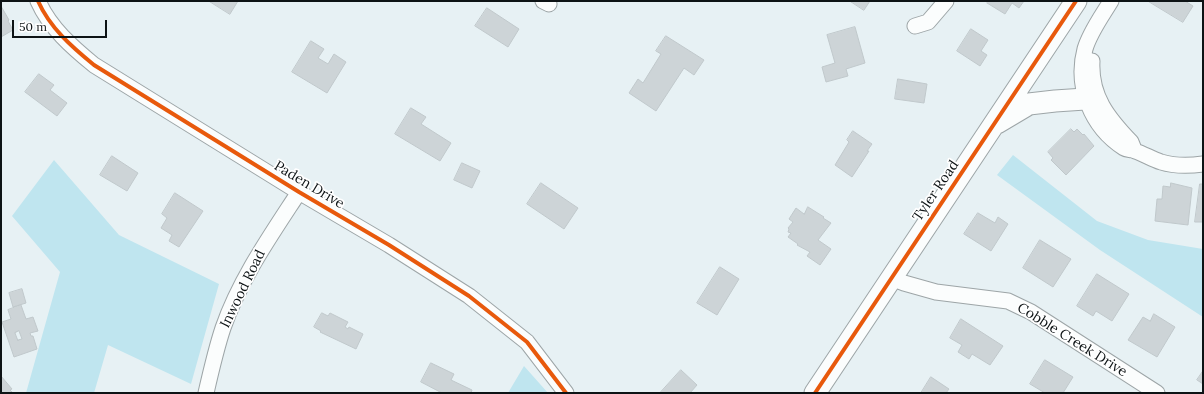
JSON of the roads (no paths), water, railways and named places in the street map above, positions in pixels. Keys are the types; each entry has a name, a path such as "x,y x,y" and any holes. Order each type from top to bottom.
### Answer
{"street":[{"name":"Paden Drive","path":"38,1 58,33 73,48 94,65 298,192 389,245 475,301 527,342 566,393"},
{"path":"915,26 928,22 946,1"},
{"name":"Tyler Road","path":"814,393 1076,1"},
{"path":"1111,1 1094,28 1085,49 1082,66 1082,82 1085,100 1091,112 1112,139 1125,149 1134,150 1161,162 1183,166 1203,164"},
{"path":"1094,28 1091,74 1094,86 1102,107 1131,142 1134,150"},
{"path":"993,125 1029,104 1085,100"},
{"name":"Inwood Road","path":"206,393 224,327 237,295 257,258 298,192"},
{"name":"Cobble Creek Drive","path":"891,278 936,292 1008,301 1031,312 1157,393"}]}
